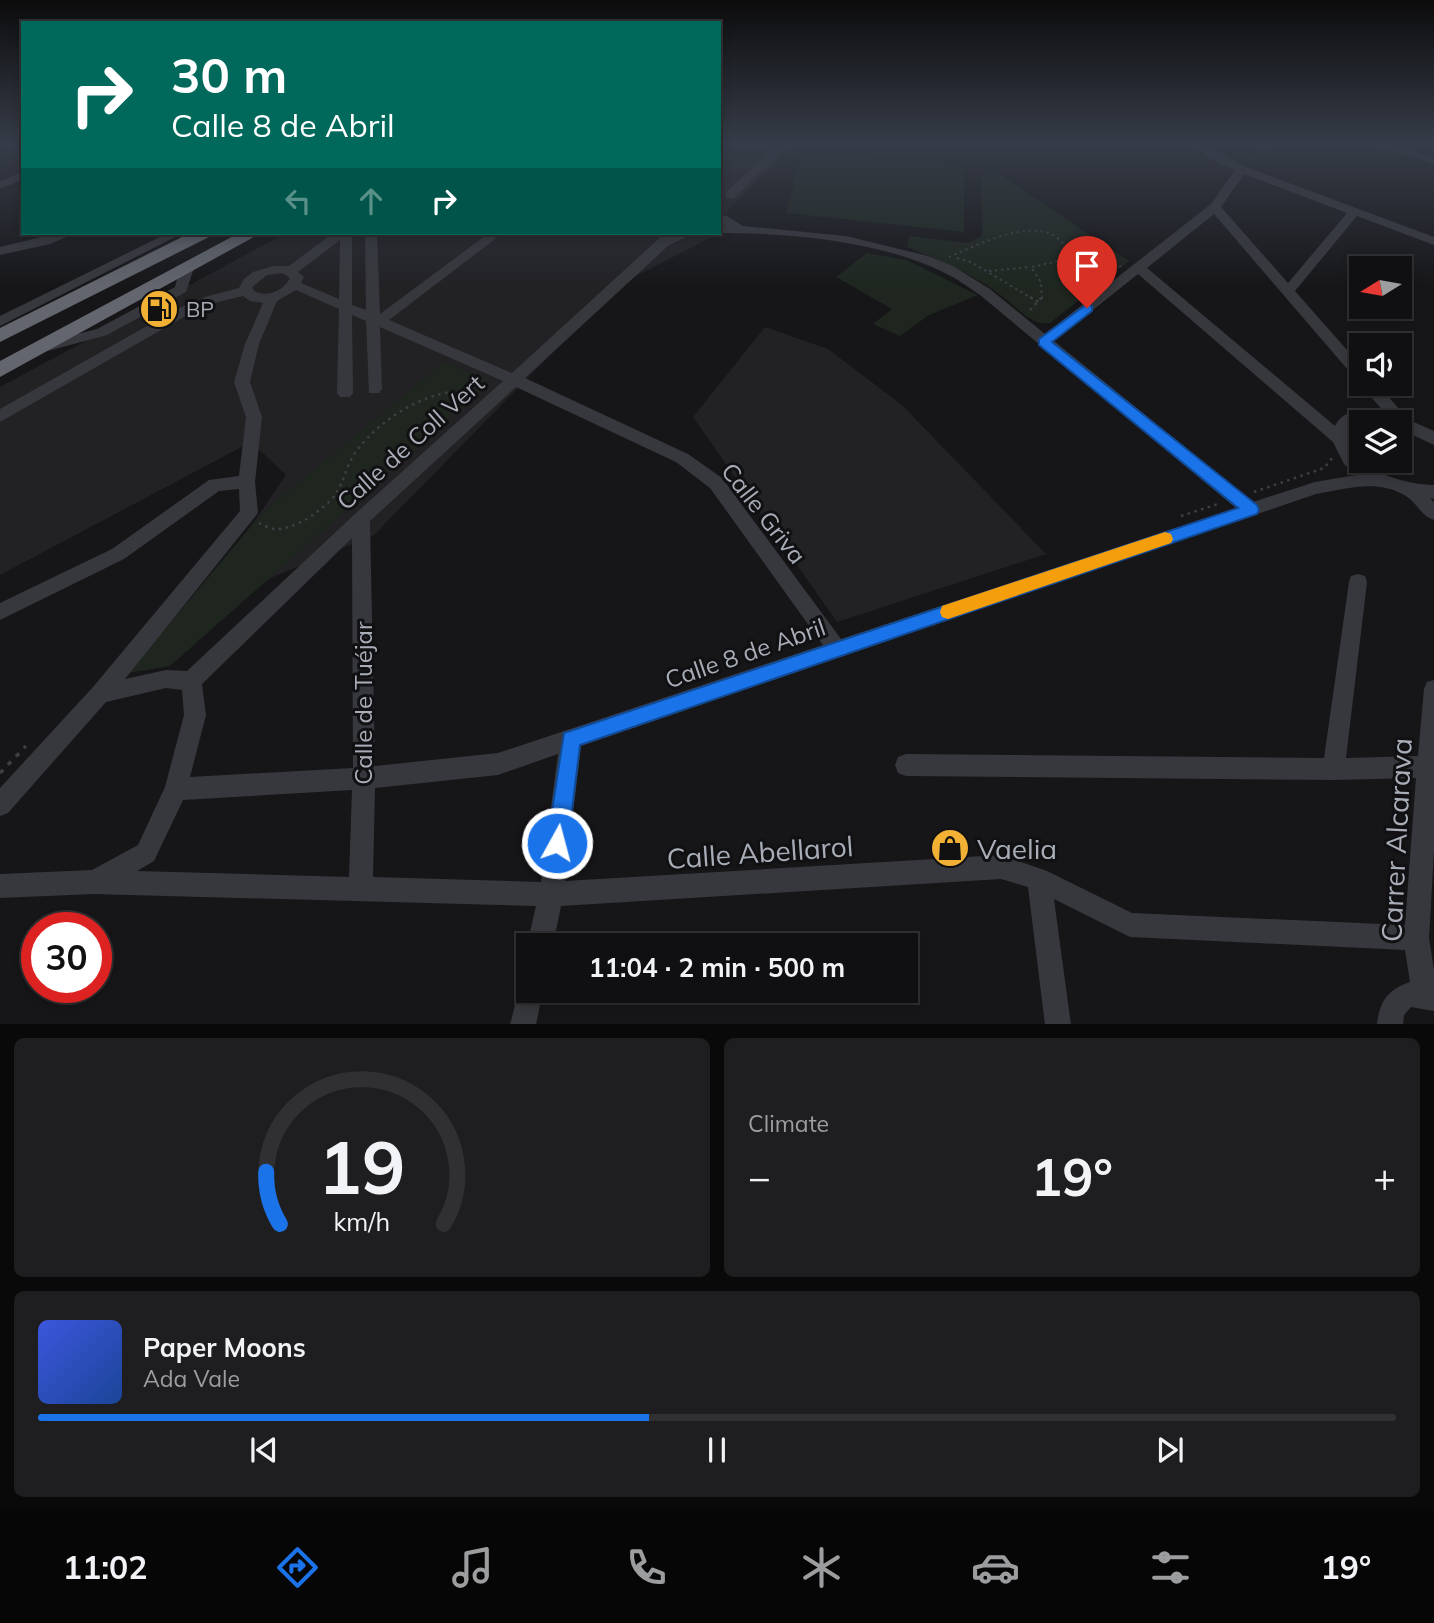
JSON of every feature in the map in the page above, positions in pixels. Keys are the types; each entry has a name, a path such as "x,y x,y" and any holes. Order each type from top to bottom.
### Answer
{"highway":[{"path":"0,336 199,235"},
{"path":"0,370 244,235"},
{"path":"0,353 244,235"}],"street":[{"path":"1044,342 1215,207 1226,192"},
{"path":"1303,192 1434,241"},
{"path":"1215,207 1349,362"},
{"path":"1289,290 1355,211"},
{"path":"721,219 740,229 846,239 895,249 948,269 985,292 1244,504"},
{"path":"0,251 62,235"},
{"path":"0,321 173,235"},
{"path":"246,291 255,298 272,297 286,292 293,278 339,235"},
{"path":"345,393 346,235"},
{"path":"371,235 376,318 374,389"},
{"path":"376,318 494,235"},
{"name":"Calle de Coll Vert","path":"191,681 361,519 495,399 668,237"},
{"path":"44,347 103,332 181,289 187,268"},
{"path":"1139,268 1334,434 1349,457"},
{"path":"246,291 248,282 260,273 277,269 293,278"},
{"name":"Calle Griva","path":"293,278 346,306 515,380 682,458 716,483 837,649"},
{"path":"0,416 194,307 246,291"},
{"path":"0,805 100,694 247,515 247,482 254,417 242,382 252,344 272,297"},
{"path":"130,317 145,333"},
{"path":"1379,396 1393,410"},
{"path":"1334,434 1349,421"},
{"path":"1412,424 1434,428"},
{"path":"1412,427 1434,439"},
{"name":"Calle 8 de Abril","path":"1315,488 1349,463"},
{"path":"1368,473 1374,478 1412,491 1434,492"},
{"name":"Calle 8 de Abril","path":"176,789 364,778 498,764 837,649 1244,504 1374,478"},
{"path":"0,612 118,554 215,485 247,482"},
{"path":"1412,491 1434,513"},
{"name":"Calle de Tuéjar","path":"361,519 364,778 361,887"},
{"path":"1334,769 1358,582"},
{"path":"94,882 146,853 176,789 195,715 191,681 166,679 100,694"},
{"name":"Carrer Alcarava","path":"1429,996 1416,938 1434,689"},
{"path":"543,933 551,894 571,739"},
{"path":"906,765 1334,769 1429,766"},
{"name":"Calle Abellarol","path":"0,886 94,882 551,894 1001,866 1039,878 1130,925 1416,938"},
{"path":"1039,878 1058,1024"},
{"path":"1390,1024 1395,1002 1402,997 1429,996"},
{"path":"523,1024 527,1003"}],"path":[{"path":"949,257 1002,235 1028,230 1054,235 1066,244 1070,258"},
{"path":"988,271 1031,267 1084,254 1101,256 1122,268"},
{"path":"943,256 971,261 1040,303"},
{"path":"1024,313 1040,303 1044,292 1040,278 1031,267"},
{"path":"247,515 265,527 275,529 316,513 343,484 347,467 370,436 405,411 432,397 457,389 470,389 495,399"},
{"path":"1171,520 1244,504 1324,468 1333,457 1334,434"},
{"path":"0,773 28,744"}],"shaded area":[{"path":"721,192 746,192 729,209 721,230"},
{"path":"792,192 964,192 964,232 786,213"},
{"path":"981,192 1026,192 1129,261 1050,323 1044,323 1033,320 997,292 972,277 907,247 909,236 968,243 982,236"},
{"path":"282,235 716,235 620,284 374,535 247,588 214,580 286,475 251,442 0,575 0,387"},
{"path":"867,253 906,260 978,295 929,315 900,336 873,324 892,309 836,277"},
{"path":"765,327 828,349 902,405 1046,554 837,622 693,417"},
{"path":"444,362 490,383 170,666 128,673 263,512"}],"slow traffic":[{"path":"948,612 1165,539"}],"place":[{"name":"BP","path":"159,309"},
{"name":"Vaelia","path":"950,848"}],"route":[{"path":"557,843 571,739 1251,510 1044,342 1087,308"}]}
